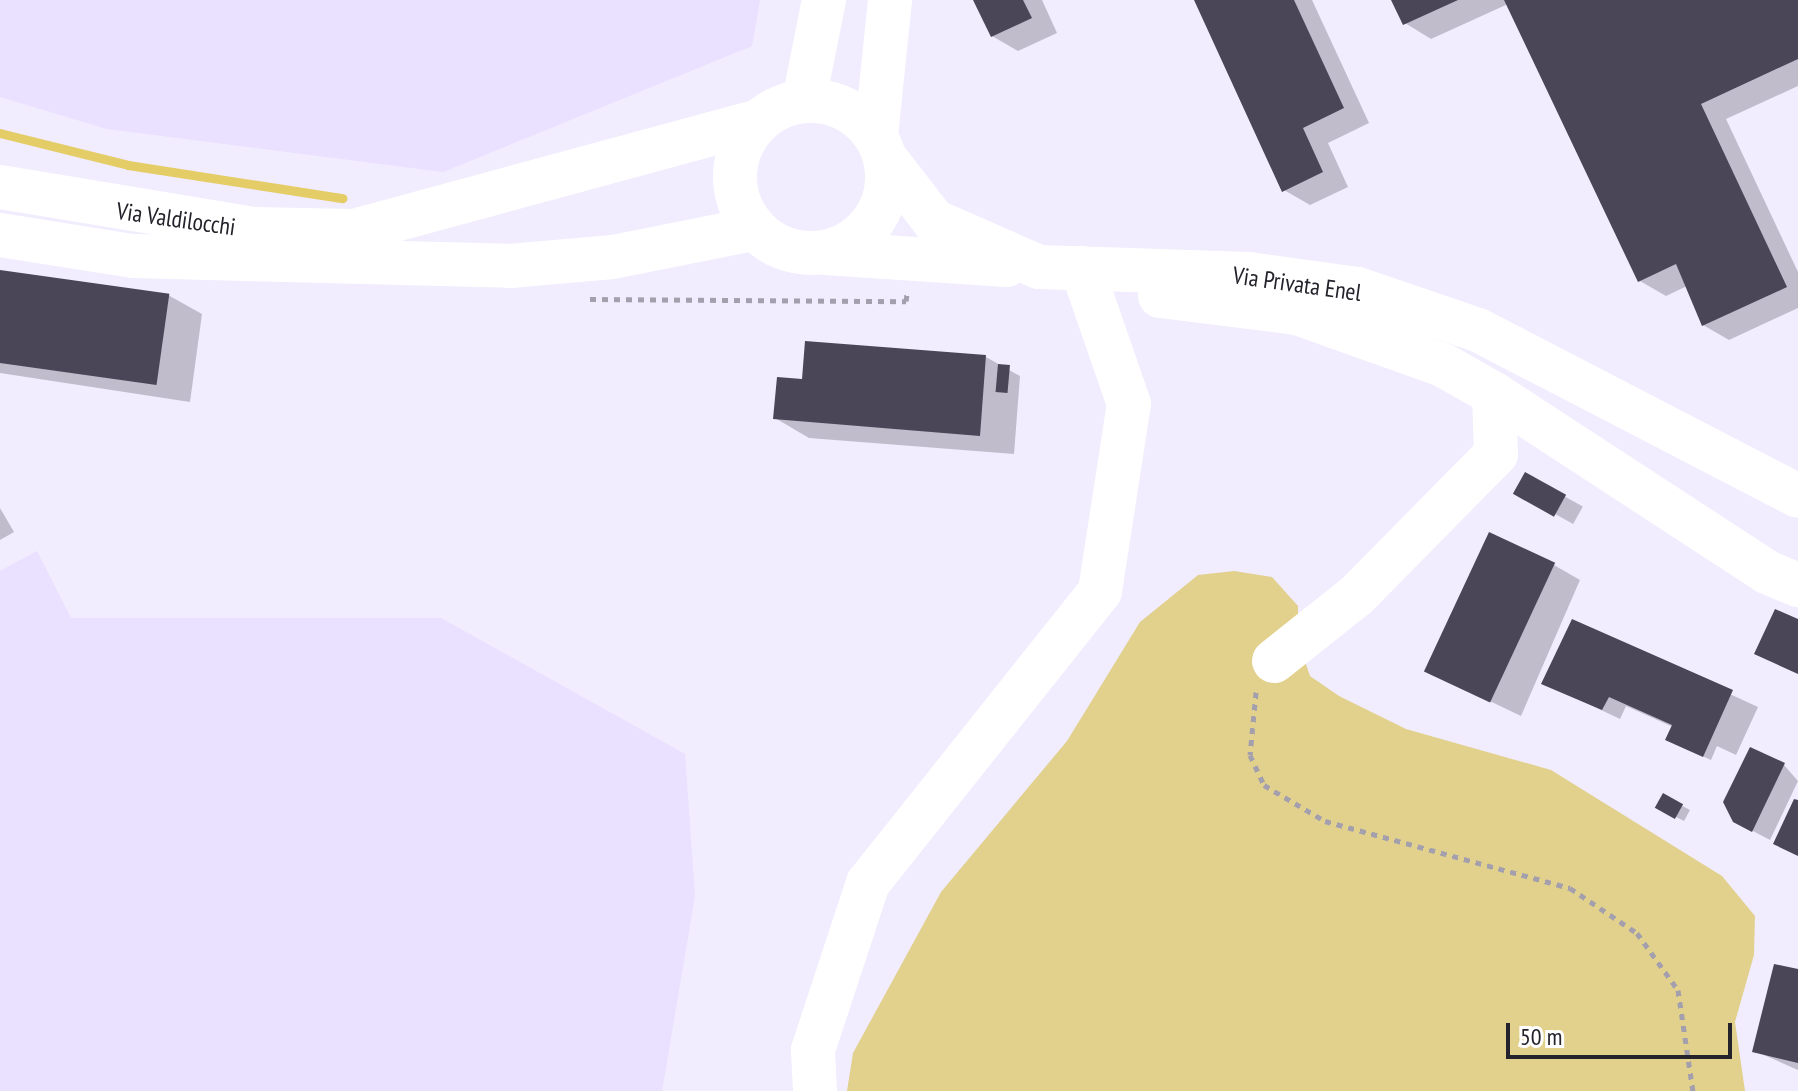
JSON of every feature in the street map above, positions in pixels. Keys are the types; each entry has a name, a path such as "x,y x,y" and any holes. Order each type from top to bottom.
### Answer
{"street":[{"path":"804,100 824,0"},
{"path":"825,253 854,241 876,219 887,190 881,147 890,0"},
{"path":"881,147 845,108 804,100 756,122 733,175 753,229 786,250 1070,275 1297,313 1443,365 1494,394 1767,572 1798,585"},
{"name":"Via Valdilocchi","path":"0,187 209,224 354,231 756,122"},
{"name":"Via Privata Enel","path":"881,147 934,221 1070,275 1249,274 1358,289 1478,330 1798,496"},
{"name":"Via Valdilocchi","path":"0,235 133,256 261,256 510,266 613,257 753,229"},
{"path":"815,1091 813,1050 868,883 1100,591 1129,404 1070,275"},
{"path":"1274,661 1357,595 1496,454 1494,394"}],"path":[{"path":"1274,661 1253,699 1250,755 1264,785 1325,821 1570,888 1637,933 1678,990 1693,1091"}],"shaded area":[{"path":"0,0 760,0 752,46 443,172 107,129 0,97"},
{"path":"37,551 71,618 441,618 685,754 695,896 662,1091 0,1091 0,571"},
{"path":"1234,571 1272,577 1298,606 1298,641 1310,676 1339,696 1406,729 1551,770 1722,876 1755,916 1754,955 1735,1022 1745,1091 847,1091 853,1053 941,892 1067,741 1140,622 1198,575"}],"building":[{"path":"973,0 1023,0 1032,18 991,37"},
{"path":"1194,0 1294,0 1344,108 1303,128 1323,172 1282,192"},
{"path":"1391,0 1458,0 1403,25"},
{"path":"1504,0 1798,0 1798,59 1701,104 1787,287 1702,326 1676,264 1638,282"},
{"path":"0,270 169,294 157,385 0,363"},
{"path":"805,341 986,355 980,436 773,419 777,377 802,379"},
{"path":"998,364 1010,365 1008,393 996,392"},
{"path":"1525,472 1566,495 1554,517 1513,494"},
{"path":"1489,532 1555,563 1490,702 1424,672"},
{"path":"1775,609 1798,619 1798,674 1754,654"},
{"path":"1572,619 1733,690 1703,757 1665,740 1672,725 1609,697 1602,710 1541,684"},
{"path":"1750,747 1785,763 1752,832 1733,822 1723,802"},
{"path":"1663,793 1683,804 1675,819 1655,808"},
{"path":"1794,799 1798,800 1798,856 1773,844"},
{"path":"1774,964 1798,969 1798,1063 1752,1052"}],"waterway":[{"path":"0,133 128,165 342,198"}]}
